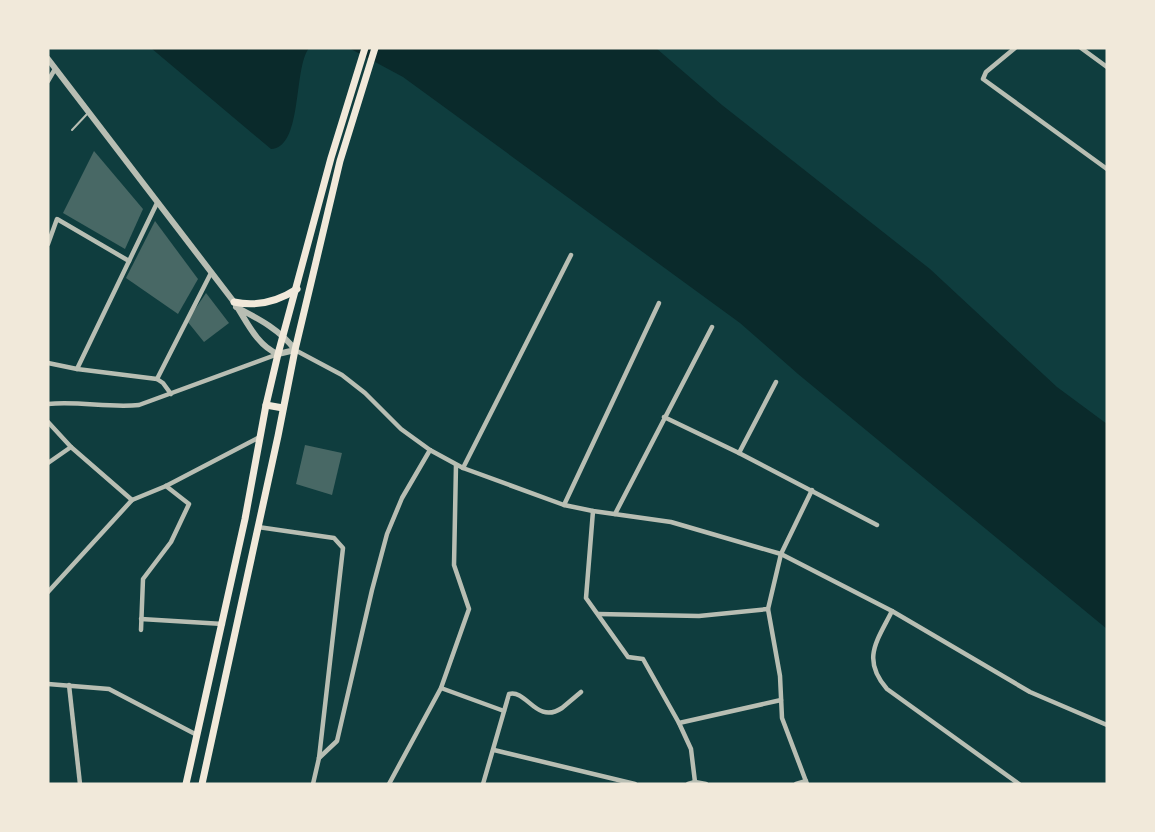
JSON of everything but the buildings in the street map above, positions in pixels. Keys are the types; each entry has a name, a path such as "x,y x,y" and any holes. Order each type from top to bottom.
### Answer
{"main road":[{"path":"186,784 223,624 278,354 331,158 365,48"},
{"path":"202,784 294,350 340,161 375,48"},
{"path":"235,304 267,303 297,288"},
{"path":"266,405 283,408"}],"street":[{"path":"1015,48 986,72 983,79 1107,169"},
{"path":"1081,48 1107,67"},
{"path":"48,59 235,304 259,339 268,349 278,354"},
{"path":"48,81 55,69"},
{"path":"77,369 157,203"},
{"path":"48,244 57,219 129,261"},
{"path":"463,468 571,255"},
{"path":"157,380 211,273"},
{"path":"564,505 659,303"},
{"path":"235,304 284,338 294,350 354,384 401,429 456,465 564,505 593,512 671,522 782,554 892,611 1030,692 1107,725"},
{"path":"615,514 712,327"},
{"path":"48,404 84,403 132,406 294,350"},
{"path":"48,363 157,380 163,382 171,394"},
{"path":"739,453 776,382"},
{"path":"664,417 812,490 877,525"},
{"path":"48,422 71,447 132,500"},
{"path":"48,592 132,500 166,486 261,436"},
{"path":"48,463 71,447"},
{"path":"319,758 337,741 374,582 391,522 430,450"},
{"path":"389,784 441,688 469,609 454,565 456,465"},
{"path":"141,630 143,579 171,542 189,504 166,486"},
{"path":"796,784 807,782 782,718 780,676 768,609 782,554 812,490"},
{"path":"593,512 586,598 628,657 643,659 691,749 695,782"},
{"path":"258,527 334,538 342,548 319,758 313,784"},
{"path":"598,614 677,617 732,614 768,609"},
{"path":"892,611 873,649 874,670 878,679 887,689 1019,784"},
{"path":"141,619 223,624"},
{"path":"48,684 109,689 197,735"},
{"path":"69,685 80,784"},
{"path":"441,688 504,711"},
{"path":"483,784 510,694 520,694 536,710 547,712 560,710 581,692"},
{"path":"679,723 781,700"},
{"path":"494,750 635,784"},
{"path":"688,784 695,782 706,784"}],"lane":[{"path":"72,130 88,113"}],"water":[{"path":"151,48 309,48 304,58 293,122 288,136 281,145 271,149"},
{"path":"349,48 656,48 722,105 930,269 1057,387 1107,424 1107,629 798,374 740,323 403,77"}]}
